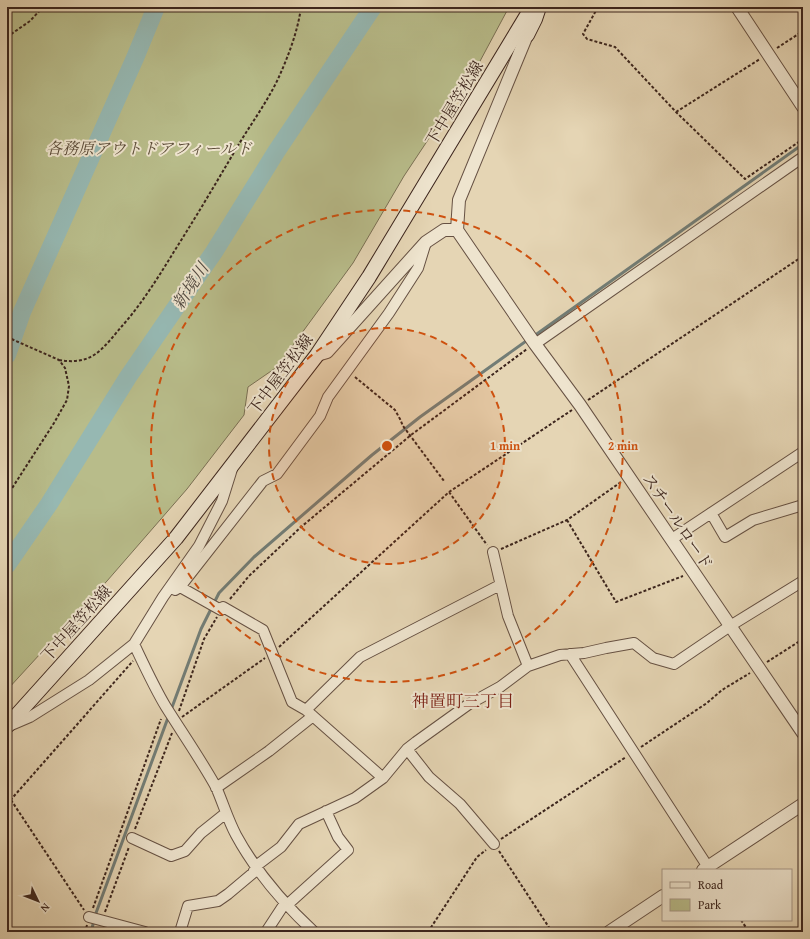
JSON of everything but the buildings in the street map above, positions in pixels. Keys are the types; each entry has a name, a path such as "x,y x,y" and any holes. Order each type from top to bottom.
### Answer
{"main road":[{"name":"下中屋笠松線","path":"7,726 176,538 317,355 369,277 525,29 532,7"},
{"path":"525,29 535,19 538,7"}],"street":[{"path":"737,7 803,107"},
{"path":"317,355 327,352 426,242 444,230 457,230 460,200 525,29"},
{"path":"531,339 803,157"},
{"name":"スチールロード","path":"457,230 531,339 580,405 803,733"},
{"path":"163,597 180,587 263,481 277,474 320,416 328,397 389,313 418,268 426,242"},
{"path":"672,539 803,452"},
{"path":"7,726 30,717 89,680 134,644 163,597 199,546 222,501 234,464"},
{"path":"711,513 725,537 753,520 803,504"},
{"path":"493,552 508,616 528,666"},
{"path":"180,932 188,906 218,901 228,894 253,873 256,866 281,847 299,824 355,798 383,778 407,749 469,704 500,687 528,666 560,655 584,654 634,643 653,658 674,664 730,626 803,581"},
{"path":"216,788 269,751 310,713 360,657 500,584"},
{"path":"180,587 263,630 271,654 292,702 310,713 383,778"},
{"path":"134,644 170,713 216,788 237,836 256,866 286,904 297,917 314,932"},
{"path":"570,654 705,868 803,804"},
{"path":"407,749 429,777 460,804 494,844"},
{"path":"266,932 286,904 348,850 338,837 326,811"},
{"path":"132,838 171,856 185,852 201,833 226,813"},
{"path":"609,932 622,928 662,897"},
{"path":"95,919 145,932"}],"path":[{"path":"7,37 30,21 43,7"},
{"path":"7,337 59,360 68,362 77,361 94,355 107,344 132,314 157,278 261,110 278,79 292,44 302,7"},
{"path":"598,7 583,34 586,39 615,47 676,112 745,179 803,139"},
{"path":"676,112 803,31"},
{"path":"85,932 95,919 132,838 170,713 271,654 449,492 803,256"},
{"path":"95,919 170,713 218,607 301,527 411,435 531,339"},
{"path":"7,496 67,400 69,386 68,376 65,368 59,360"},
{"path":"347,371 395,410 403,426 444,481"},
{"path":"449,492 493,552 567,520 629,477"},
{"path":"567,520 616,602 693,572"},
{"path":"758,668 803,639"},
{"path":"7,804 139,654"},
{"path":"11,800 95,919"},
{"path":"428,932 477,857 494,844 552,932"},
{"path":"743,921 749,932"}],"green space":[{"name":"各務原アウトドアフィールド","path":"7,7 509,7 479,63 404,176 353,263 277,367 248,387 244,415 187,489 107,581 7,690"}],"waterway":[{"name":"新境川","path":"7,355 22,312 135,58 156,7"},
{"name":"新境川","path":"7,565 49,504 128,377 214,252 276,152 373,7"},
{"path":"534,336 803,144"},
{"path":"171,710 201,629 219,593 254,557 372,455 420,417 529,339"},
{"path":"91,932 96,913 169,715"}],"district":[{"name":"神置町三丁目","path":"463,701"}]}
